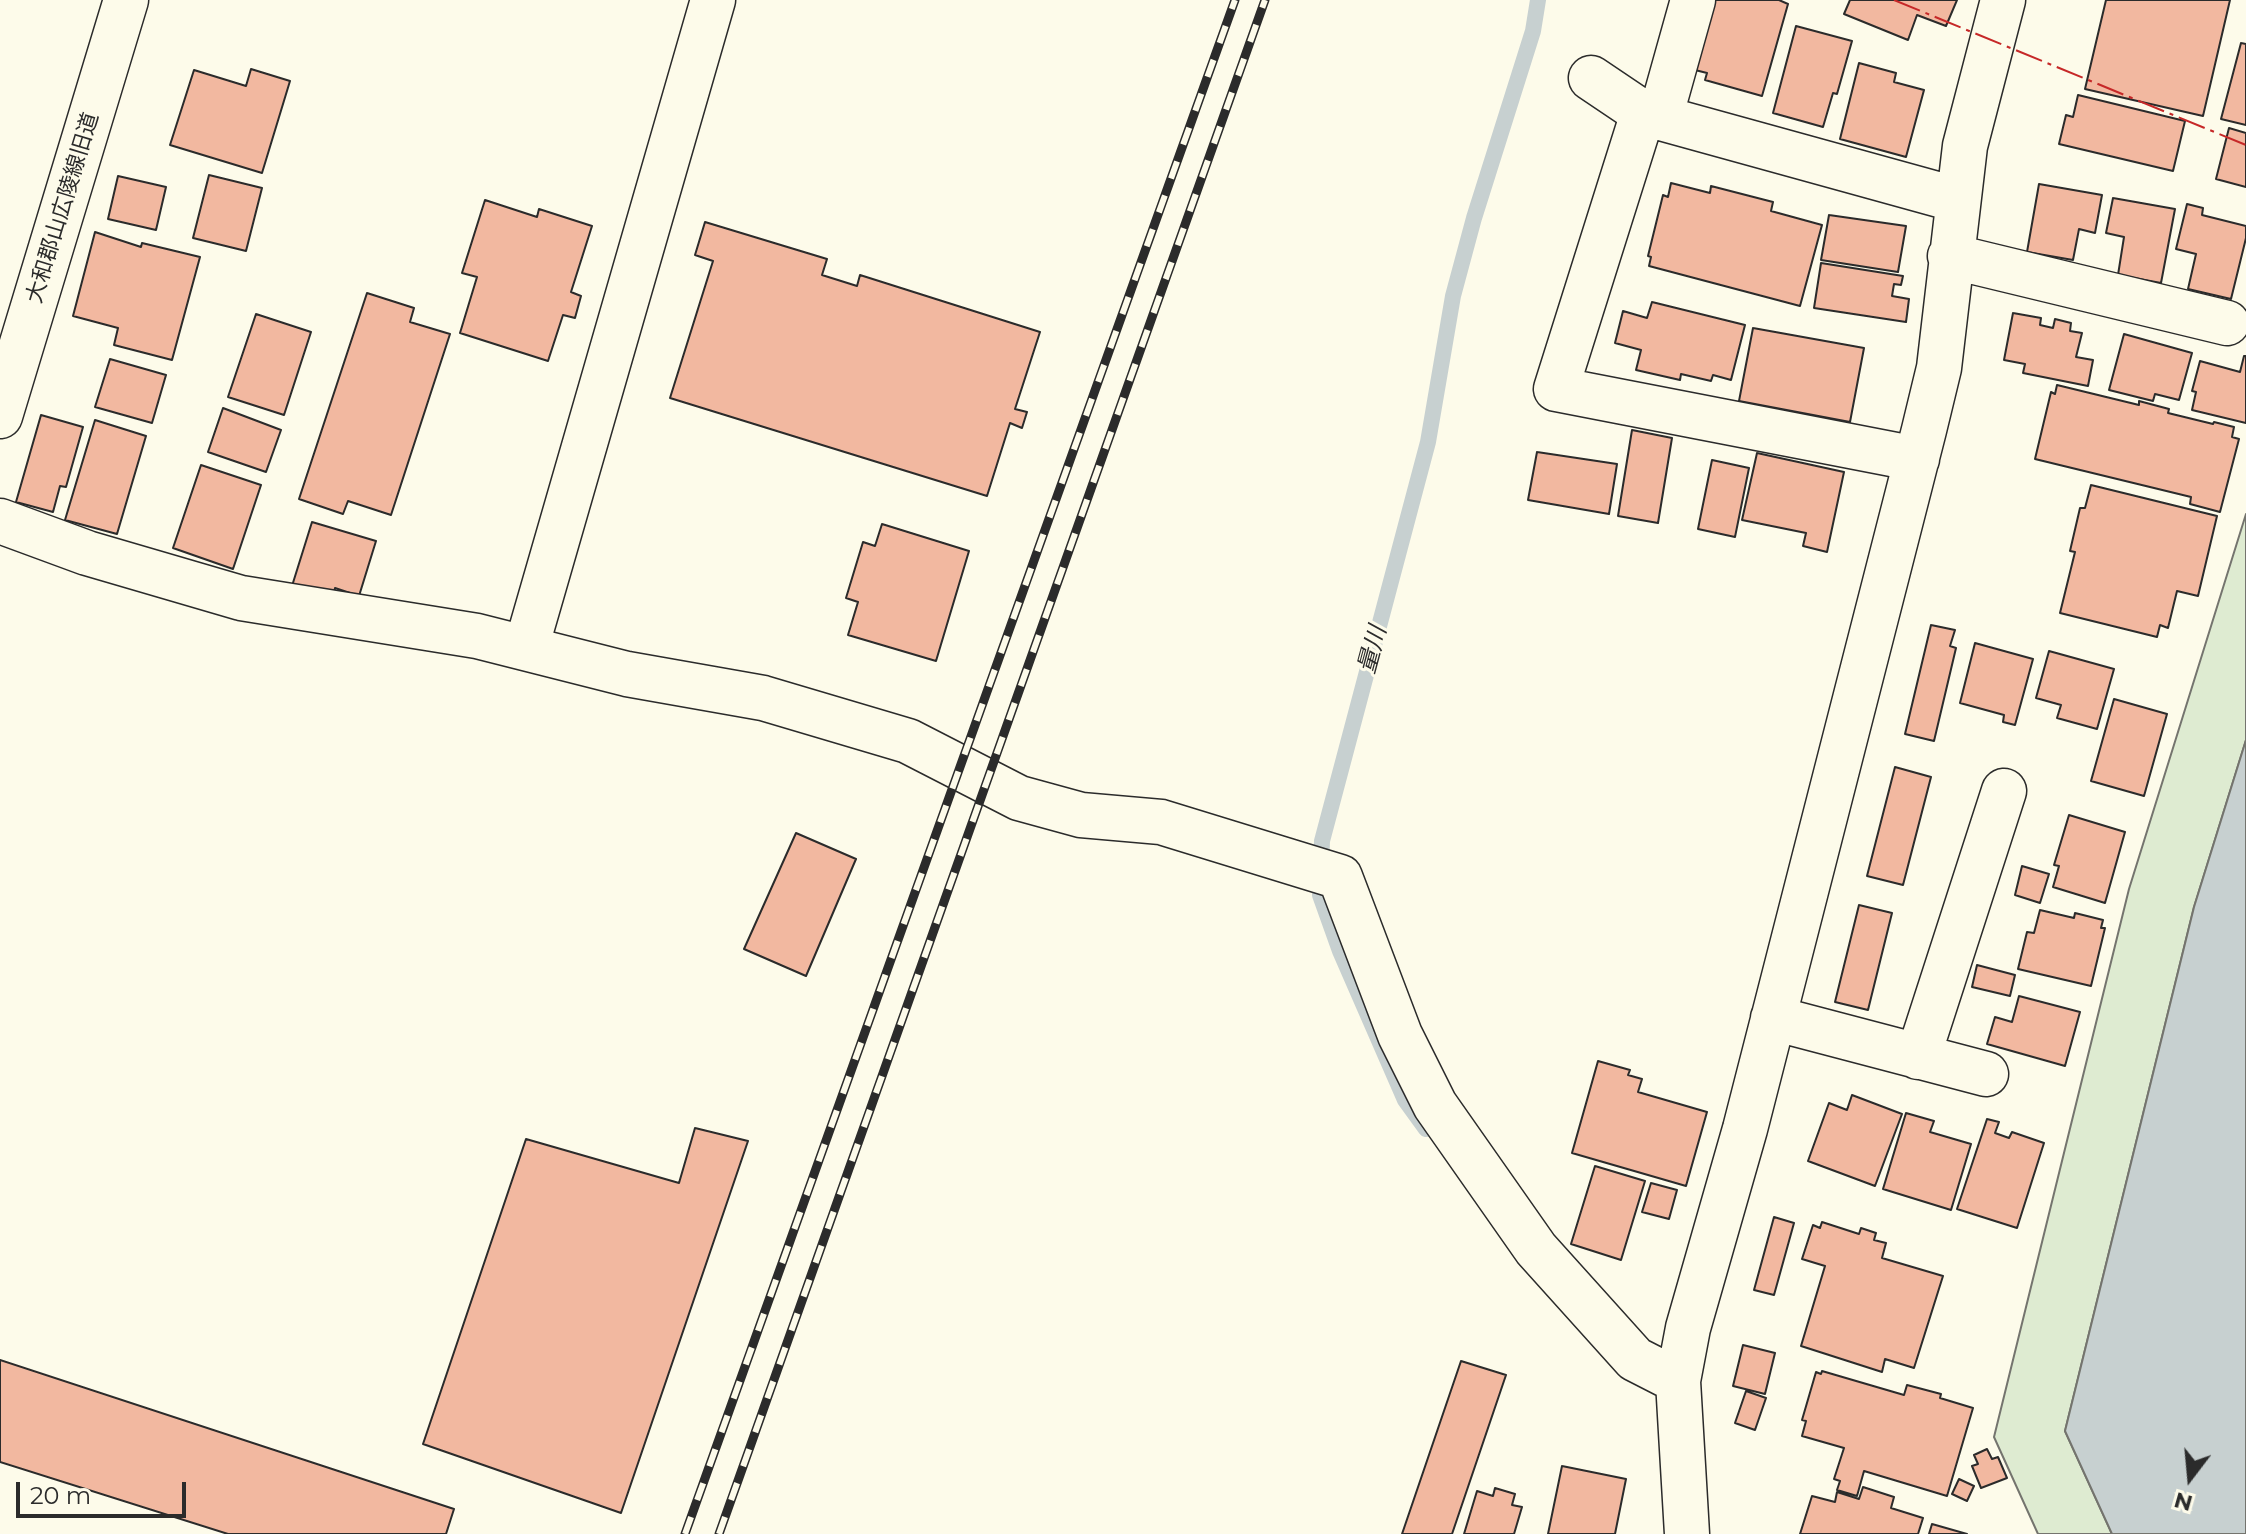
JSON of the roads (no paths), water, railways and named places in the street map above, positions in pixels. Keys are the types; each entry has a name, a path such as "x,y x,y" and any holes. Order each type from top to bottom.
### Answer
{"street":[{"name":"大和郡山広陵線旧道","path":"0,416 126,0"},
{"path":"526,648 713,0"},
{"path":"1693,0 1556,389 1917,459"},
{"path":"1687,1534 1678,1381 1688,1328 1745,1129 1939,368 1965,146 2003,0"},
{"path":"1591,78 1651,115 1958,200"},
{"path":"1950,256 2227,323"},
{"path":"0,521 87,553 241,598 477,636 627,674 763,698 908,741 1019,798 1081,815 1161,822 1340,877 1400,1035 1435,1105 1536,1249 1635,1359 1678,1381"},
{"path":"1918,1057 2004,791"},
{"path":"1773,1018 1986,1074"}],"waterway":[{"name":"量川","path":"1426,1129 1405,1100 1340,951 1320,895 1322,841 1428,442 1453,296 1474,218 1533,31 1538,0"}],"railway":[{"path":"685,1534 1235,0"},
{"path":"719,1534 1265,0"}]}
